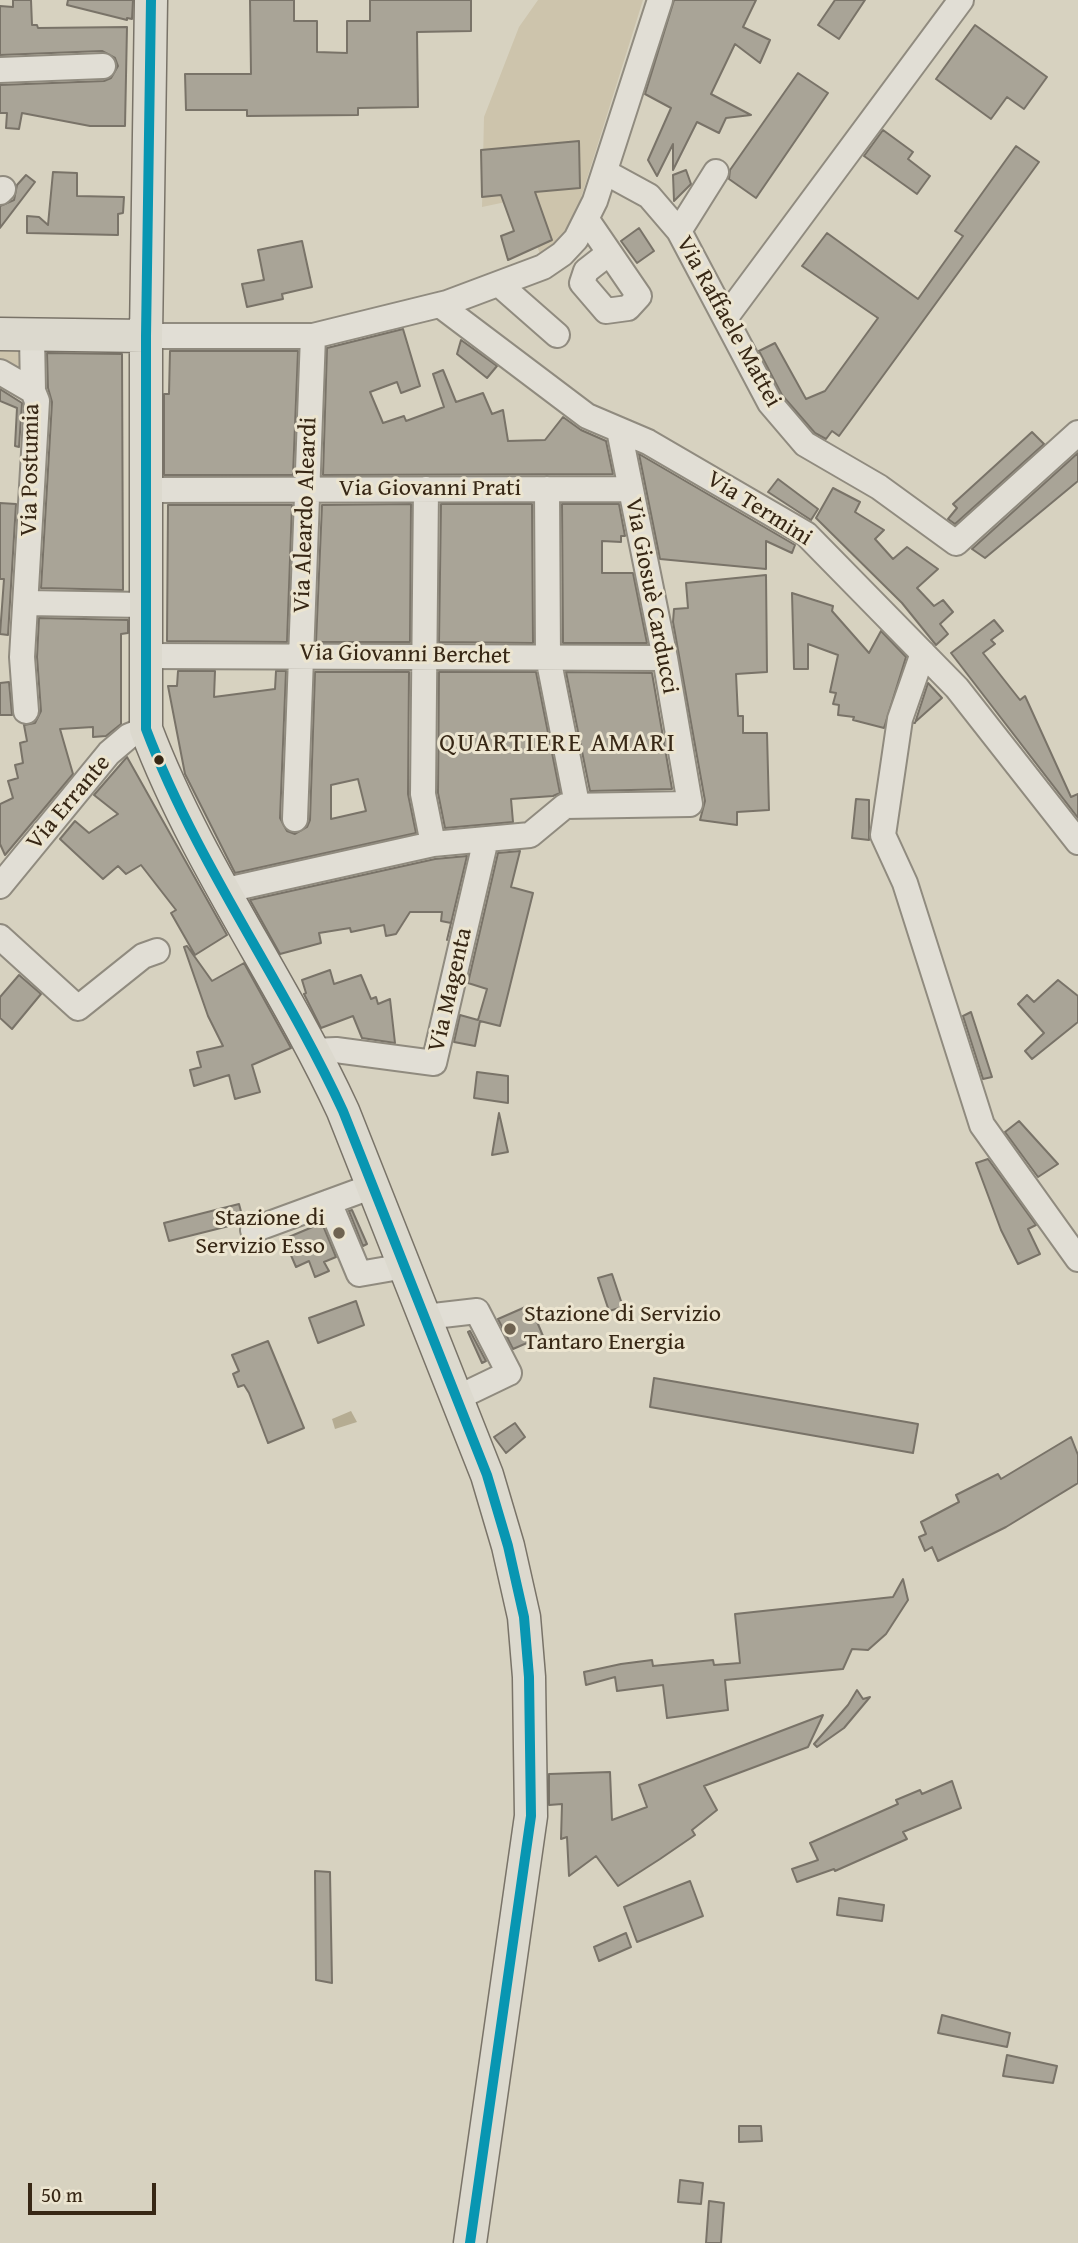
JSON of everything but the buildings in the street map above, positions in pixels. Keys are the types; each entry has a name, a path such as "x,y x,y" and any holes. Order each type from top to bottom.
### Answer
{"main road":[{"path":"151,0 145,336 146,729 159,764 222,891 313,1051 343,1111 457,1398 498,1510 524,1617 531,1738 531,1816 470,2243"},
{"path":"0,334 145,336"}],"street":[{"path":"145,336 313,335 440,305 543,267 562,254 587,220 660,0"},
{"path":"726,317 961,0"},
{"path":"0,70 103,66"},
{"name":"Via Raffaele Mattei","path":"605,172 649,196 678,231 770,403 805,444 879,487 956,543 1078,433"},
{"path":"678,231 716,172"},
{"path":"587,220 609,253"},
{"path":"500,285 558,335"},
{"name":"Via Termini","path":"440,305 587,416 648,442 806,534 965,698 1078,842"},
{"name":"Via Aleardo Aleardi","path":"295,820 313,335"},
{"name":"Via Postumia","path":"26,711 22,657 37,401 33,391 33,336"},
{"path":"0,372 33,391"},
{"name":"Via Giosuè Carducci","path":"577,804 690,804 665,658 619,429"},
{"name":"Via Giovanni Prati","path":"146,490 630,488"},
{"path":"426,489 423,794 433,844"},
{"path":"222,891 433,844 530,835 565,806 577,804 548,657 547,489"},
{"path":"27,603 144,606"},
{"path":"923,653 900,719 883,835 905,883 982,1125 1078,1259"},
{"name":"Via Giovanni Berchet","path":"144,656 301,654 665,658"},
{"name":"Via Errante","path":"0,886 109,752 129,736 146,729"},
{"name":"Via Magenta","path":"313,1051 336,1050 435,1063 486,839"},
{"path":"0,937 78,1008 143,956 158,951"},
{"path":"253,1230 373,1186"},
{"path":"329,1202 359,1274 405,1266"},
{"path":"425,1317 477,1311 509,1373 457,1398"}],"shaded area":[{"path":"538,0 643,0 574,220 558,241 540,254 520,199 482,207 484,117 519,27"},
{"path":"0,348 22,348 22,367 20,369 0,359"},
{"path":"351,1411 357,1422 335,1429 332,1419"}],"transit line":[{"path":"151,0 146,336 146,729 190,827 294,1015 343,1111 487,1475 508,1546 524,1617 529,1677 531,1816 470,2243"}],"place":[{"name":"Stazione di Servizio Esso","path":"339,1233"},
{"name":"Stazione di Servizio Tantaro Energia","path":"510,1329"}],"district":[{"name":"QUARTIERE AMARI","path":"558,744"}]}
